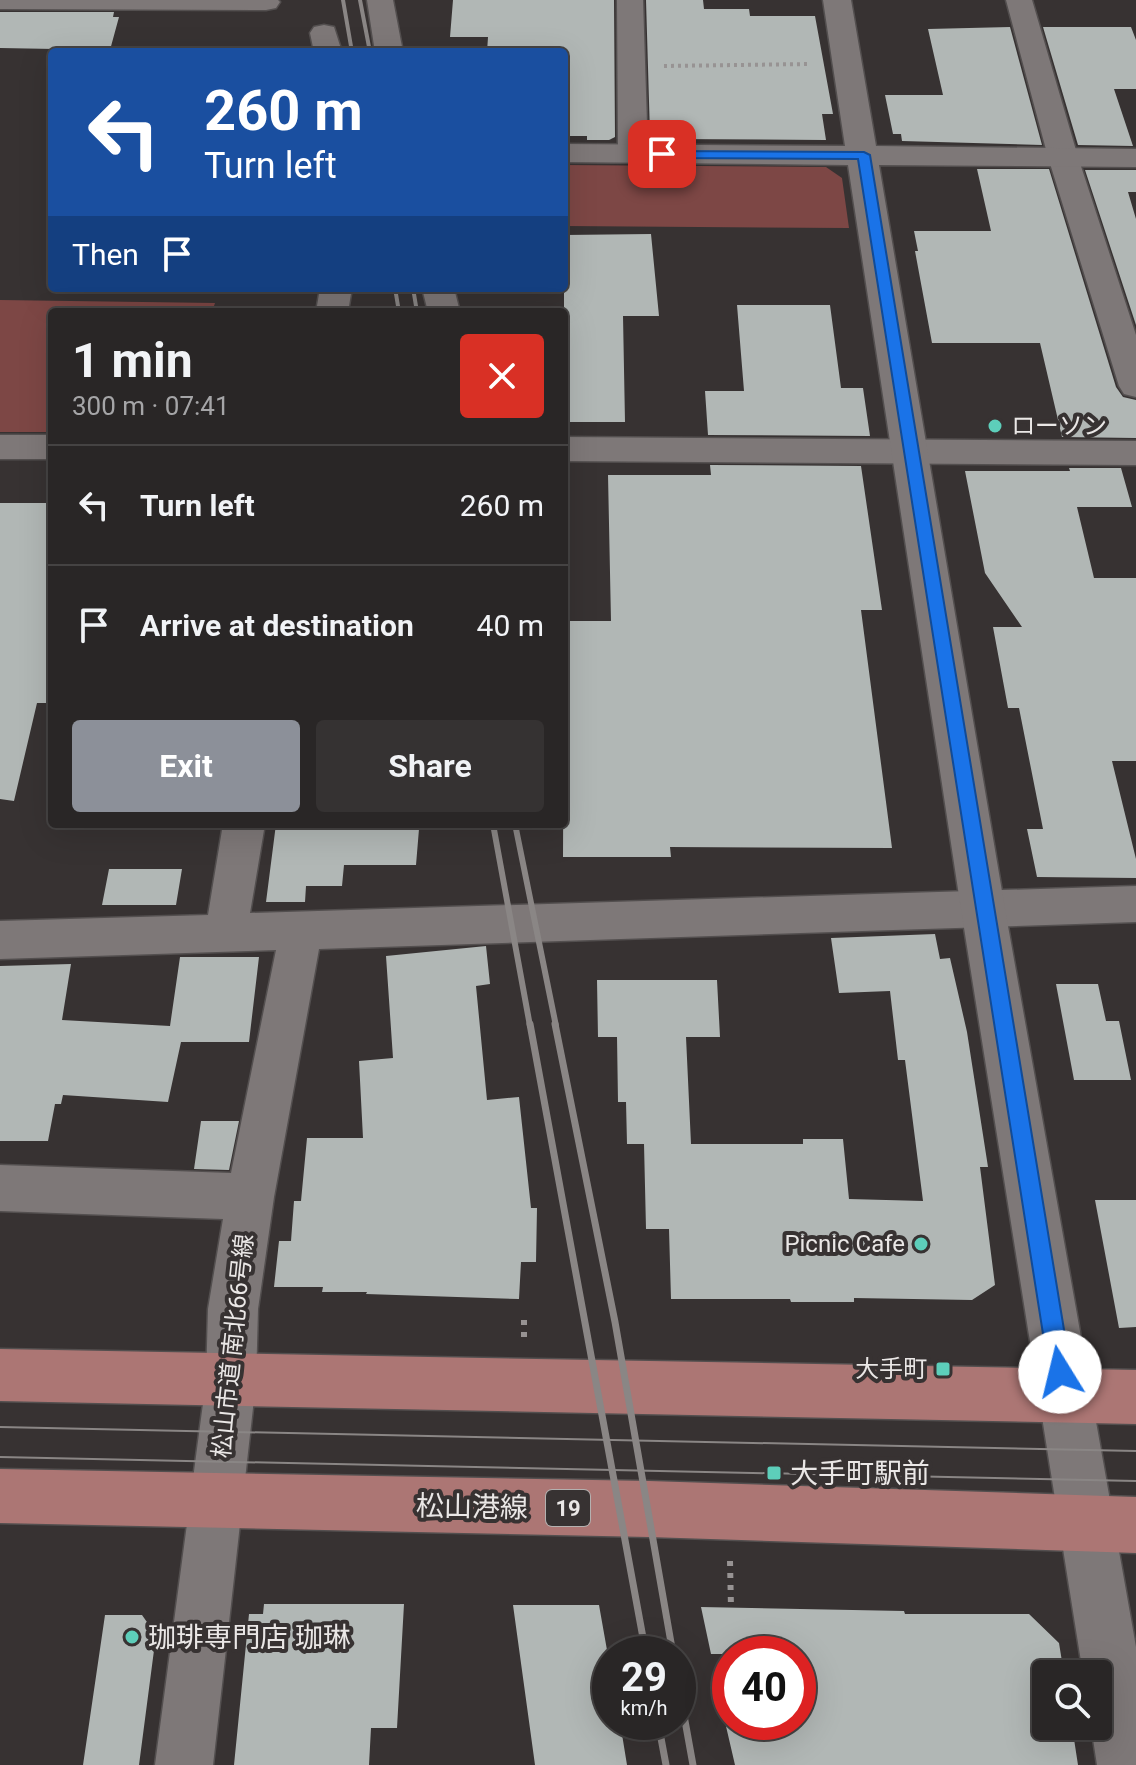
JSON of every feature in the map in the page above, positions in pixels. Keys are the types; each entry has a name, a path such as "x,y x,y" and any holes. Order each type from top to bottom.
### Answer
{"main road":[{"path":"0,1375 1136,1397"},
{"name":"松山港線","path":"0,1496 649,1509 1112,1524"}],"street":[{"path":"380,0 388,48"},
{"path":"630,0 633,154"},
{"path":"837,0 1063,1395 1112,1524 1127,1765"},
{"path":"1019,0 1063,157 1136,386"},
{"path":"0,1 249,1"},
{"path":"568,153 1136,158"},
{"path":"0,447 48,447"},
{"path":"568,449 1136,453"},
{"path":"226,932 243,828"},
{"path":"0,940 1136,904"},
{"name":"松山市道 南北66号線","path":"184,1765 231,1381 233,1309 250,1197 301,930"},
{"path":"0,1188 250,1197"}],"path":[{"path":"631,66 848,64"},
{"path":"730,1579 731,1608"}],"shaded area":[{"path":"568,165 826,167 842,178 849,228 568,226"},
{"path":"0,300 215,303 213,308 48,308 48,432 0,432"}],"building":[{"path":"453,0 614,0 615,137 587,140 587,136 568,136 568,48 487,48 488,37 450,37"},
{"path":"646,0 703,0 704,9 749,9 750,16 815,16 833,114 822,114 826,140 668,139 668,135 650,135"},
{"path":"0,12 114,12 113,17 119,17 111,48 0,48"},
{"path":"1010,27 1042,145 902,141 901,134 893,134 885,95 943,95 928,29"},
{"path":"1043,27 1131,27 1136,40 1136,89 1114,89 1133,146 1078,145"},
{"path":"977,169 1049,169 1116,387 1123,397 1136,400 1136,438 1062,437 1040,343 932,343 914,231 991,231"},
{"path":"1085,170 1136,170 1136,192 1128,192 1136,219 1136,325"},
{"path":"651,234 659,316 623,316 625,422 568,422 568,308 564,308 564,292 568,292 568,235"},
{"path":"737,305 830,305 841,388 863,388 870,436 708,435 705,391 744,391"},
{"path":"710,465 861,466 882,610 861,610 892,848 670,847 671,857 563,857 563,828 568,828 568,621 611,621 608,475 711,475"},
{"path":"1069,468 1121,468 1132,507 1077,507 1094,578 1136,578 1136,761 1112,761 1136,859 1136,878 1037,877 1027,829 1043,829 1019,708 1008,708 993,627 1022,627 985,573 965,471 1070,471"},
{"path":"0,503 48,503 48,703 37,703 14,801 0,799"},
{"path":"275,828 419,829 416,865 344,865 342,886 306,886 305,902 266,902"},
{"path":"109,869 182,869 176,905 102,905"},
{"path":"935,934 940,959 950,958 967,1032 988,1167 980,1167 995,1285 972,1300 854,1298 854,1302 791,1302 790,1299 671,1299 669,1229 646,1229 644,1144 627,1144 626,1102 618,1102 617,1037 598,1037 597,980 717,980 720,1037 686,1037 691,1144 803,1144 803,1139 843,1139 849,1199 923,1201 905,1060 898,1060 890,991 839,993 831,938"},
{"path":"486,946 490,984 476,986 487,1100 519,1097 531,1208 537,1208 536,1262 521,1262 519,1299 322,1292 323,1287 274,1287 279,1241 291,1241 294,1201 301,1201 307,1138 363,1138 359,1061 393,1058 386,956"},
{"path":"180,957 259,957 249,1042 181,1042 168,1102 63,1095 61,1104 55,1104 48,1141 0,1141 0,966 71,964 62,1020 170,1026"},
{"path":"1056,984 1098,984 1106,1021 1119,1021 1131,1080 1074,1080"},
{"path":"201,1121 239,1121 229,1170 194,1169"},
{"path":"1095,1200 1136,1200 1136,1327 1119,1328"},
{"path":"264,1604 404,1604 397,1728 371,1728 369,1765 234,1765 249,1614 263,1614"},
{"path":"513,1605 599,1605 604,1636 592,1636 592,1740 623,1740 627,1765 535,1765"},
{"path":"701,1607 904,1611 905,1614 1029,1614 1059,1643 1062,1660 1032,1660 1032,1740 1074,1740 1078,1765 735,1765 729,1740 816,1740 816,1636 712,1636 711,1654"},
{"path":"105,1615 142,1615 156,1635 139,1765 83,1765"}],"tram line":[{"path":"0,1427 1136,1451"},
{"path":"0,1457 1136,1481"}],"railway":[{"path":"343,0 351,48"},
{"path":"360,0 369,48"},
{"path":"396,292 398,308"},
{"path":"414,292 416,308"},
{"path":"494,828 530,1026"},
{"path":"516,828 556,1026"},
{"path":"530,1024 643,1636"},
{"path":"555,1024 615,1322 670,1636"},
{"path":"661,1740 666,1765"},
{"path":"688,1740 693,1765"}],"place":[{"name":"ローソン","path":"995,426"},
{"name":"Picnic Cafe","path":"921,1244"},
{"name":"大手町","path":"943,1369"},
{"name":"大手町駅前","path":"774,1473"},
{"name":"珈琲専門店 珈琳","path":"132,1637"}],"route":[{"path":"662,154 864,155 983,909 1060,1372"}]}
